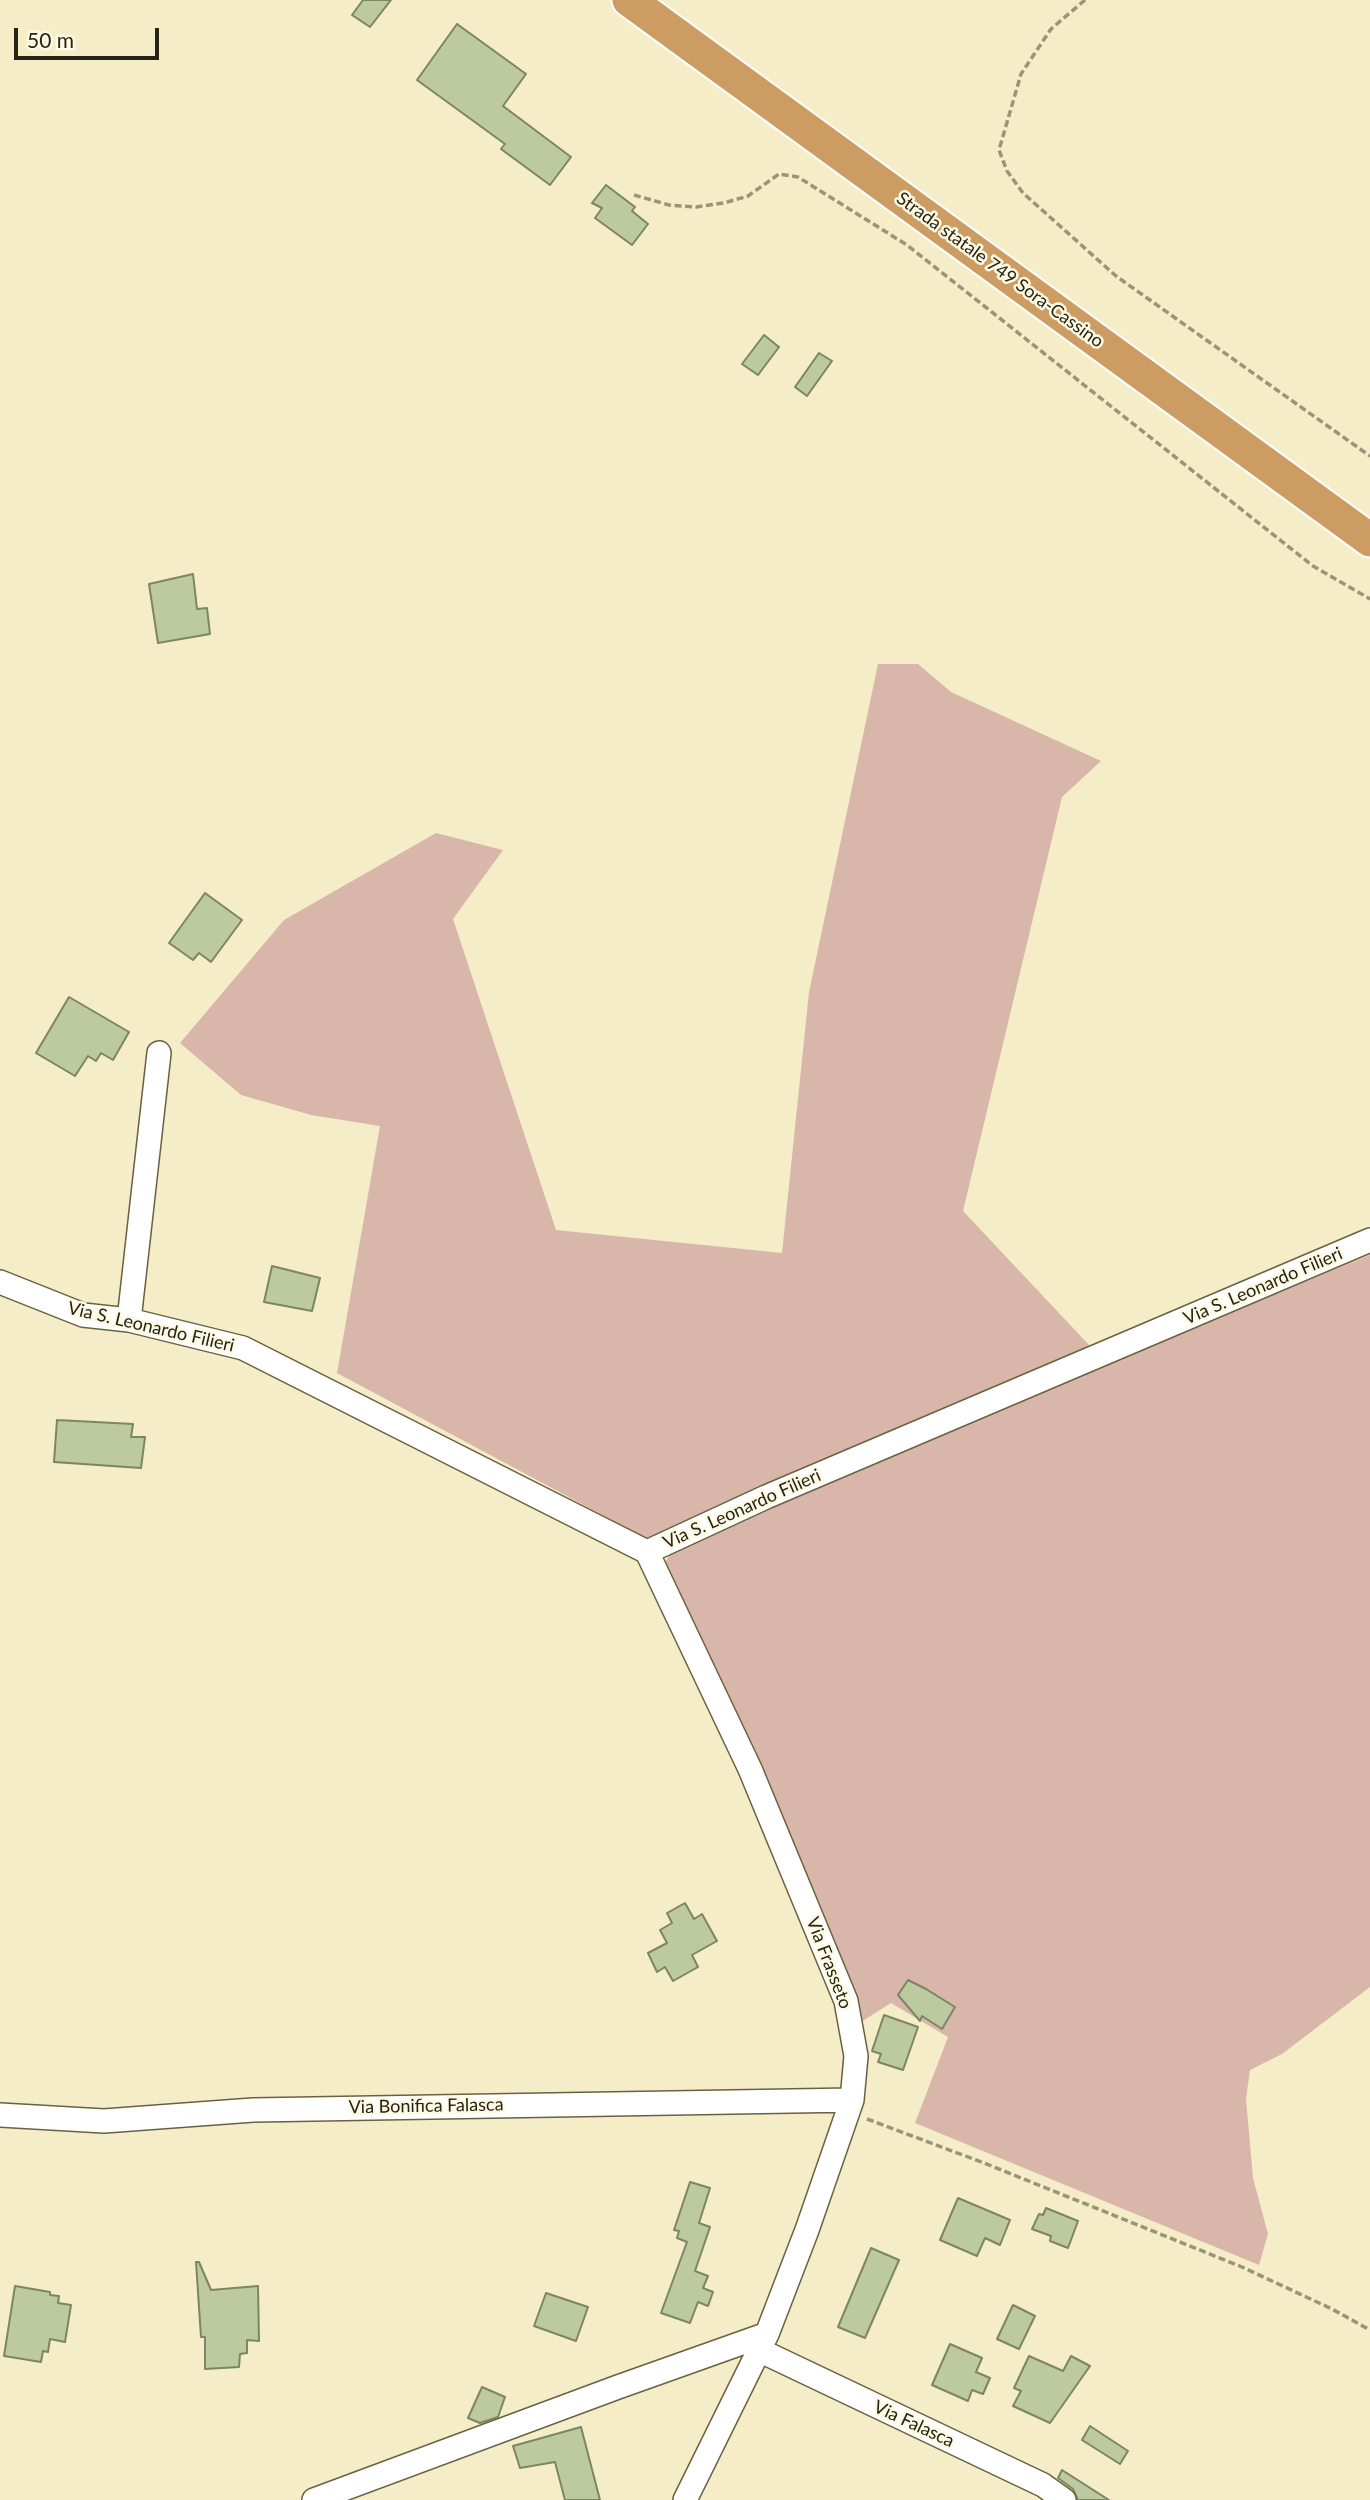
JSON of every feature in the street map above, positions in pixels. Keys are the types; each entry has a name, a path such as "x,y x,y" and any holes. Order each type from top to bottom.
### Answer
{"highway":[{"name":"Strada statale 749 Sora-Cassino","path":"629,0 1370,540"}],"street":[{"path":"129,1320 159,1053"},
{"name":"Via S. Leonardo Filieri","path":"0,1282 83,1315 129,1320 243,1348 647,1552 766,1497 1370,1240"},
{"name":"Via Frasseto","path":"647,1552 750,1769 846,2001 856,2056 850,2106 764,2343 685,2500"},
{"name":"Via Bonifica Falasca","path":"0,2115 104,2120 253,2110 850,2106"},
{"path":"314,2500 595,2396 764,2343"},
{"name":"Via Falasca","path":"764,2343 1043,2485 1064,2500"}],"path":[{"path":"1085,0 1051,29 1021,74 999,150 1007,172 1023,193 1116,276 1370,456"},
{"path":"634,195 669,205 695,207 748,196 779,174 798,177 906,245 1313,566 1370,599"},
{"path":"850,2106 1242,2267 1370,2330"}],"shaded area":[{"path":"878,664 918,664 951,692 1101,761 1062,797 963,1211 1090,1346 649,1540 337,1373 380,1126 311,1115 241,1095 180,1043 284,920 436,833 503,850 453,919 556,1230 782,1253 809,992"},
{"path":"1370,1255 1370,1987 1282,2054 1250,2070 1246,2099 1253,2178 1268,2234 1259,2265 915,2123 948,2037 891,2003 861,2022 664,1564 676,1545 805,1488"}],"building":[{"path":"363,0 391,0 370,27 352,15"},
{"path":"457,24 526,74 503,106 571,157 550,185 501,149 505,144 417,80"},
{"path":"606,185 635,207 632,211 648,224 632,245 595,218 602,208 592,203"},
{"path":"764,335 779,347 758,375 742,364"},
{"path":"819,353 832,361 807,396 795,387"},
{"path":"193,574 197,609 207,608 210,634 158,643 149,584"},
{"path":"205,893 242,920 211,962 199,953 193,960 169,943"},
{"path":"69,997 129,1032 113,1060 101,1053 96,1061 88,1056 75,1076 36,1053"},
{"path":"272,1266 320,1278 312,1311 264,1302"},
{"path":"57,1420 133,1424 131,1437 145,1437 141,1468 54,1462"},
{"path":"685,1903 694,1919 702,1914 717,1941 692,1955 698,1967 673,1981 665,1967 657,1972 648,1953 667,1943 660,1930 672,1923 667,1913"},
{"path":"908,1980 955,2007 942,2029 922,2016 920,2021 898,1995"},
{"path":"884,2015 918,2027 903,2070 878,2062 881,2054 872,2051"},
{"path":"690,2182 710,2188 699,2223 710,2227 695,2271 708,2276 703,2288 713,2292 708,2306 698,2302 690,2323 661,2313 687,2242 677,2238 679,2231 674,2230"},
{"path":"958,2198 1010,2220 1000,2245 985,2238 977,2256 940,2240"},
{"path":"1046,2208 1078,2221 1068,2248 1050,2241 1051,2236 1032,2229 1039,2214 1043,2215"},
{"path":"871,2248 899,2260 865,2338 838,2327"},
{"path":"196,2262 199,2262 211,2290 258,2286 259,2341 247,2340 247,2353 240,2354 239,2367 205,2369 205,2337 201,2337"},
{"path":"15,2286 50,2292 50,2295 59,2296 58,2303 71,2305 65,2342 50,2339 48,2352 43,2351 41,2362 4,2356"},
{"path":"546,2293 588,2307 576,2341 534,2326"},
{"path":"1013,2305 1035,2316 1019,2349 997,2339"},
{"path":"950,2344 982,2358 976,2372 990,2378 983,2394 972,2390 968,2401 932,2385"},
{"path":"1029,2356 1063,2371 1071,2356 1090,2366 1050,2423 1013,2406 1021,2391 1014,2388"},
{"path":"482,2387 505,2397 498,2417 480,2423 468,2418"},
{"path":"1090,2426 1128,2451 1120,2464 1082,2440"},
{"path":"581,2427 600,2500 565,2500 555,2462 520,2468 513,2446"},
{"path":"1062,2470 1109,2500 1078,2500 1073,2489 1058,2478"}]}
